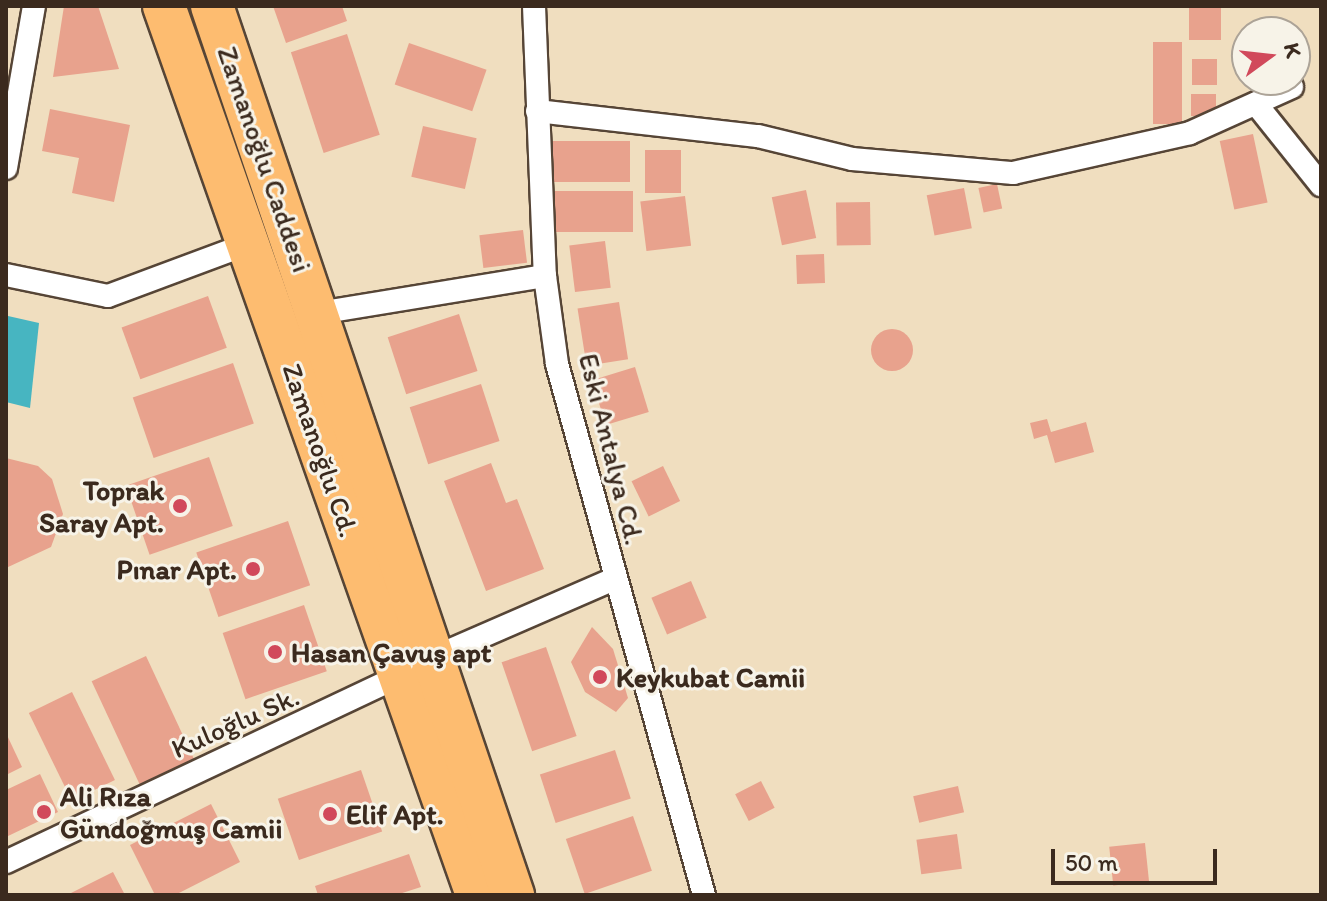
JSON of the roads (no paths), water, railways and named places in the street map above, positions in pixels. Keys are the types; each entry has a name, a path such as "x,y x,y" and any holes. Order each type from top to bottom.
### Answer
{"highway":[{"name":"Zamanoğlu Cd.","path":"164,6 400,676 504,894"},
{"name":"Zamanoğlu Caddesi","path":"212,6 318,313"},
{"name":"Zamanoğlu Cd.","path":"318,313 437,656 504,894"}],"street":[{"path":"6,168 34,6"},
{"name":"Eski Antalya Cd.","path":"534,6 545,276 557,364 614,579 704,895"},
{"path":"537,111 758,136 852,159 1013,173 1129,151 1273,96"},
{"path":"1256,104 1321,185"},
{"path":"6,275 108,296 248,244"},
{"path":"318,313 545,276"},
{"path":"437,656 614,579"},
{"name":"Kuloğlu Sk.","path":"6,862 400,676"}],"water":[{"path":"8,316 39,323 30,408 6,402"}],"place":[{"name":"Toprak Saray Apt.","path":"180,506"},
{"name":"Pınar Apt.","path":"253,569"},
{"name":"Hasan Çavuş apt","path":"275,652"},
{"name":"Keykubat Camii","path":"600,677"},
{"name":"Ali Rıza Gündoğmuş Camii","path":"44,812"},
{"name":"Elif Apt.","path":"330,814"}]}
